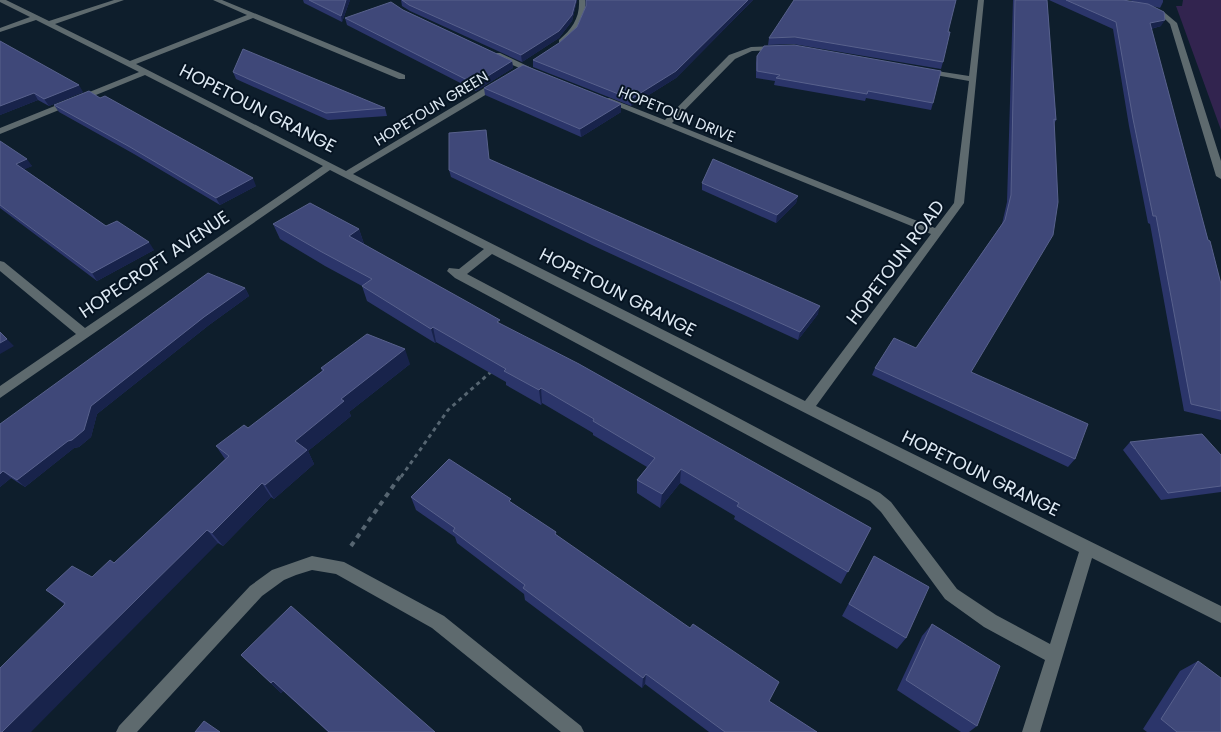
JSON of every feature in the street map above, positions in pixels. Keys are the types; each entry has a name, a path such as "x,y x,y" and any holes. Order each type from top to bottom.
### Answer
{"street":[{"name":"HOPETOUN GRANGE","path":"1,0 50,23 807,408 1221,615"},
{"path":"50,23 121,0"},
{"path":"216,0 402,77"},
{"path":"558,46 578,24 584,11 582,0"},
{"name":"HOPETOUN ROAD","path":"807,408 959,203 981,0"},
{"path":"1142,7 1162,13 1173,23 1221,176"},
{"path":"130,64 254,15"},
{"path":"0,30 38,17"},
{"path":"666,124 732,56 751,49 786,48"},
{"path":"488,51 542,75"},
{"path":"516,73 533,62"},
{"path":"915,70 972,79"},
{"path":"0,131 146,72"},
{"name":"HOPETOUN GREEN","path":"347,174 507,78"},
{"name":"HOPETOUN DRIVE","path":"595,96 936,232"},
{"name":"HOPECROFT AVENUE","path":"0,393 329,166"},
{"path":"491,248 456,273 875,497 886,508 951,594 990,621 1055,656"},
{"path":"0,265 84,334"},
{"path":"1031,732 1088,547"},
{"path":"125,732 256,591 278,575 312,563 338,567 438,622 575,732"}],"path":[{"path":"338,567 448,410 497,366"}],"shaded area":[{"path":"1183,0 1221,0 1221,130 1176,6 1182,6"}],"building":[{"path":"309,0 346,0 341,16"},
{"path":"402,0 576,0 572,15 559,31 521,55 409,5"},
{"path":"586,0 748,0 676,71 631,99 533,60 559,43 577,27 586,6"},
{"path":"794,0 956,0 943,62 795,37 769,38"},
{"path":"1015,0 1047,0 1056,120 1054,119 1058,202 1053,235 971,372 1088,424 1075,459 875,368 894,338 916,348 1005,220 1011,195"},
{"path":"1066,0 1123,0 1148,4 1164,12 1165,20 1150,23 1221,284 1221,411 1191,404 1156,216 1153,216 1133,119 1116,22"},
{"path":"391,2 403,10 512,61 475,84 345,18"},
{"path":"0,41 79,85 44,99 34,93 0,106"},
{"path":"794,45 941,71 933,103 868,91 867,94 776,78 780,75 757,71 757,56 764,46"},
{"path":"243,49 385,108 326,113 233,72"},
{"path":"523,65 621,104 580,129 484,88"},
{"path":"89,91 100,98 105,96 253,178 216,198 54,105"},
{"path":"486,130 489,159 820,306 800,332 449,170 449,133"},
{"path":"0,141 27,159 16,164 106,226 117,221 149,242 92,273 0,205"},
{"path":"713,159 798,196 777,215 702,183"},
{"path":"310,203 359,229 349,236 500,320 497,322 579,364 871,528 848,572 737,506 739,503 681,469 662,494 637,480 655,458 541,388 539,390 504,371 506,369 433,327 431,329 362,286 372,279 273,224"},
{"path":"208,273 245,288 204,317 91,406 84,430 72,440 68,441 17,480 3,471 0,474 0,424"},
{"path":"0,332 7,339 0,343"},
{"path":"367,334 405,349 341,399 344,401 295,441 307,450 265,485 262,483 212,533 207,530 0,732 0,668 65,603 46,590 72,566 92,577 110,560 114,563 229,456 216,446 244,425 248,428 324,370 321,368"},
{"path":"1202,434 1221,455 1221,486 1168,493 1130,442"},
{"path":"449,459 511,499 509,501 556,532 555,534 690,628 693,624 779,682 769,701 817,732 725,732 646,674 643,678 523,588 525,585 453,531 455,528 411,497"},
{"path":"874,556 929,587 906,638 849,604"},
{"path":"291,606 435,732 329,732 273,681 271,683 241,655"},
{"path":"932,624 1000,666 977,726 906,680"},
{"path":"1198,661 1221,678 1221,732 1177,732 1161,719"},
{"path":"204,721 220,732 195,732"}]}
